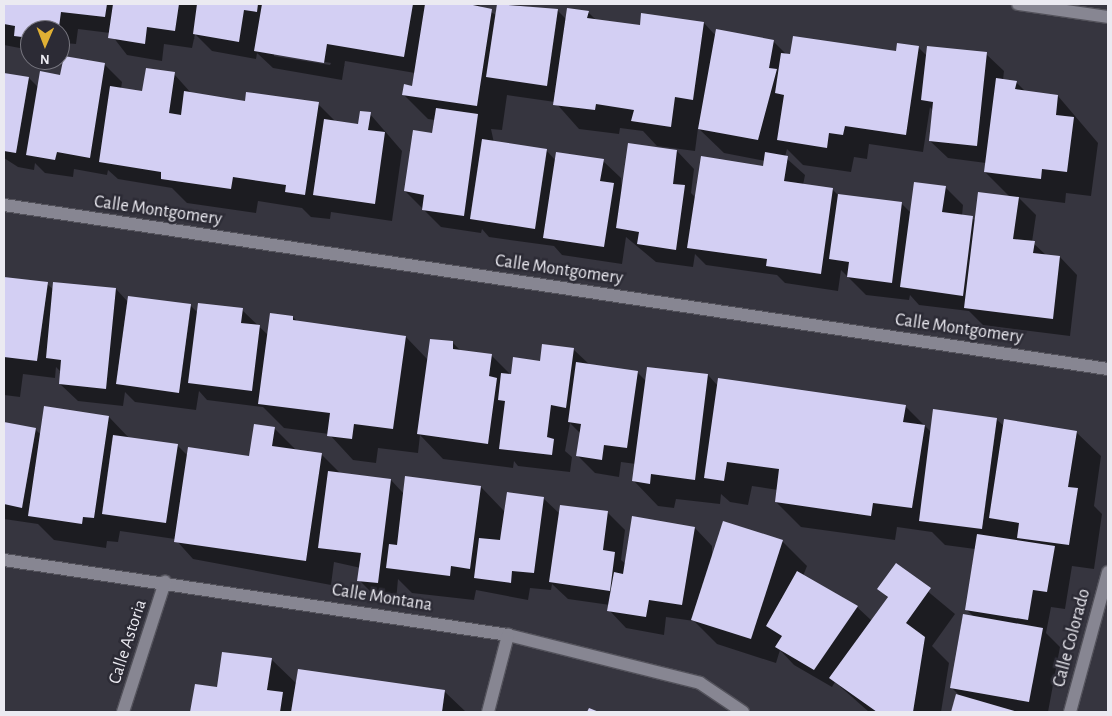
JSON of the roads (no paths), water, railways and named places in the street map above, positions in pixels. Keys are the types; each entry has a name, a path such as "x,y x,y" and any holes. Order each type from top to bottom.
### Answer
{"street":[{"path":"1018,4 1108,17"},
{"name":"Calle Montgomery","path":"4,205 1108,369"},
{"name":"Calle Montana","path":"4,560 165,582 508,635 700,683 743,712"},
{"name":"Calle Colorado","path":"1070,712 1108,572"},
{"name":"Calle Astoria","path":"123,712 165,582"},
{"path":"488,712 508,635"}]}
